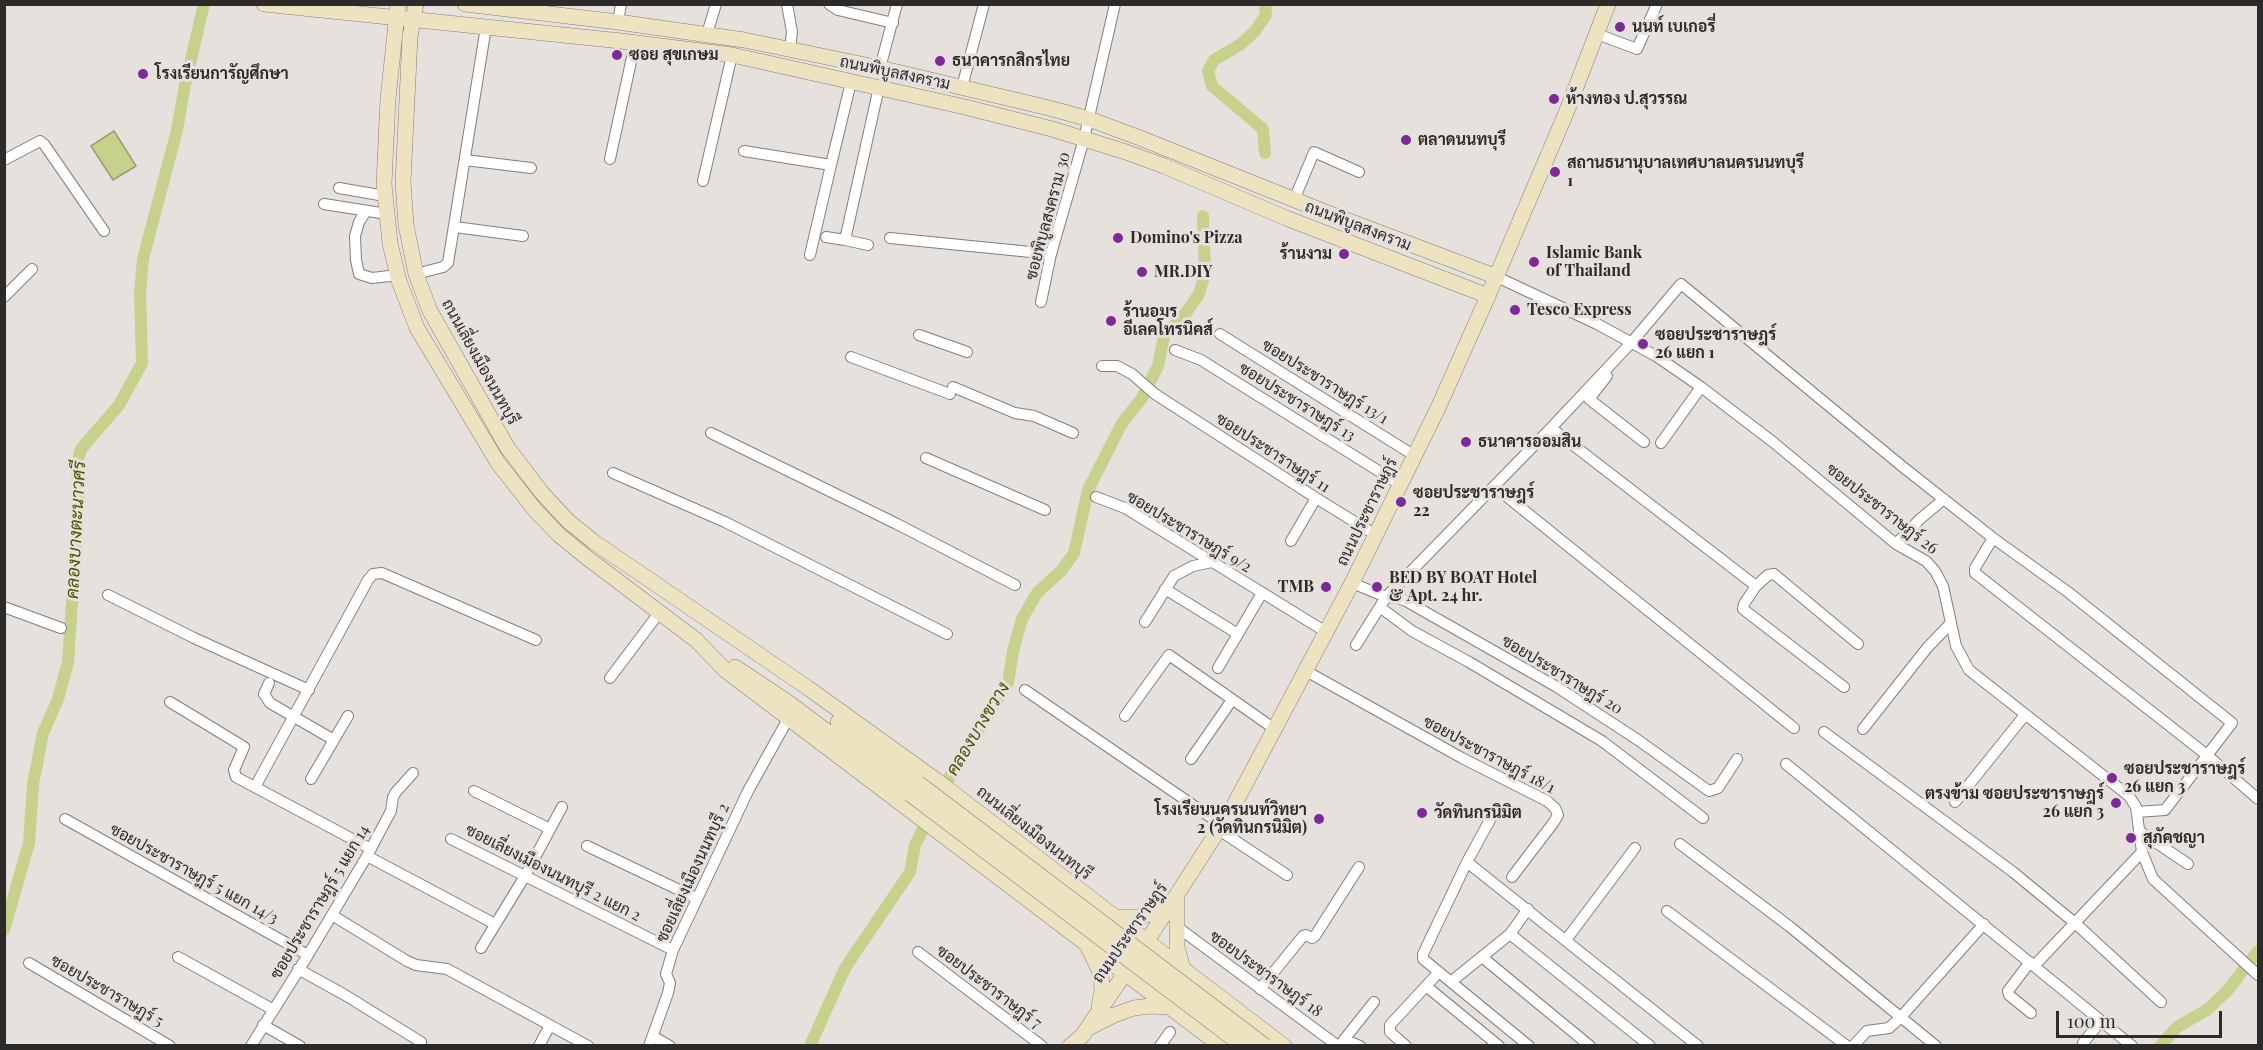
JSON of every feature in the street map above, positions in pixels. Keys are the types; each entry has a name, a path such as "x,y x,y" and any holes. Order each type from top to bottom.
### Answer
{"main road":[{"name":"ถนนพิบูลสงคราม","path":"264,4 397,12 414,20 732,55 879,87 1052,129 1164,166 1286,218 1488,296"},
{"name":"ถนนเลี่ยงเมืองนนทบุรี","path":"416,4 410,47 403,182 406,225 416,274 430,311 507,447 542,494 568,521 594,542 808,688 936,780 1284,1046"},
{"name":"ถนนพิบูลสงคราม","path":"465,4 707,34 790,49 962,87 1089,119 1497,277"},
{"name":"ถนนประชาราษฎร์","path":"1080,1039 1173,903 1221,827 1276,730 1352,583 1415,456 1497,277 1610,4"},
{"name":"ถนนเลี่ยงเมืองนนทบุรี","path":"397,12 388,99 384,184 390,243 398,275 417,328 504,471 535,510 559,535 659,613 914,789 1265,1046"},
{"name":"ถนนเลี่ยงเมืองนนทบุรี","path":"728,634 914,789 1243,1046"},
{"name":"ถนนเลี่ยงเมืองนนทบุรี","path":"696,640 725,670 788,719 936,828 1221,1046"},
{"path":"1074,934 1086,937 1097,929 1100,916 1093,901"},
{"path":"1114,917 1138,917 1173,903 1177,947 1183,970"},
{"path":"1087,945 1101,974 1102,991 1098,1011"},
{"path":"1188,1020 1182,1009 1184,998 1195,988 1207,989"},
{"path":"1080,1039 1134,1008 1170,1007"}],"street":[{"path":"618,22 621,4"},
{"path":"707,34 712,10 716,4"},
{"path":"787,4 792,32 790,49"},
{"path":"829,4 838,10 893,24"},
{"path":"880,68 897,4"},
{"path":"962,87 984,4"},
{"name":"ซอยพิบูลสงคราม 30","path":"1041,302 1051,254 1089,119 1115,4"},
{"path":"1597,34 1637,49 1657,4"},
{"path":"416,274 443,267 448,263 486,27"},
{"path":"610,159 635,43"},
{"path":"703,181 732,55"},
{"path":"810,255 851,82"},
{"path":"845,240 879,87"},
{"path":"4,159 40,141 104,231"},
{"path":"744,151 831,165"},
{"path":"1294,200 1314,152 1359,172"},
{"path":"465,160 531,168"},
{"path":"339,188 385,196"},
{"path":"324,204 387,214"},
{"path":"366,211 359,222 355,236 359,274 372,279 398,275"},
{"path":"455,227 523,236"},
{"path":"826,237 868,245"},
{"path":"890,238 1051,254"},
{"path":"4,297 32,269"},
{"name":"ซอยประชาราษฎร์ 26","path":"1497,277 1598,324 1656,356 1773,442 1896,544 1926,561 1935,571 1943,586 1956,646 1969,670 2129,796 2137,812"},
{"path":"1644,442 1589,399 1597,383 1621,351 1681,284 1811,393 1944,499 1993,538 2068,592 2232,723 2165,810 2137,812 2139,831 2142,852 2153,879 2259,975"},
{"name":"ซอยประชาราษฎร์ 13/1","path":"1220,334 1415,456"},
{"path":"919,335 968,352"},
{"name":"ซอยประชาราษฎร์ 13","path":"1174,350 1201,360 1401,485"},
{"path":"851,357 1015,413 1034,416 1073,433"},
{"name":"ซอยประชาราษฎร์ 11","path":"1102,366 1118,366 1132,374 1155,394 1376,535"},
{"path":"1356,645 1386,597 1613,368"},
{"path":"1661,442 1701,387"},
{"path":"1551,428 1756,586"},
{"path":"711,433 1015,585"},
{"path":"926,458 1045,510"},
{"path":"613,473 725,522 947,634"},
{"path":"1495,488 1794,728"},
{"name":"ซอยประชาราษฎร์ 9/2","path":"1096,497 1125,508 1326,632"},
{"path":"1291,541 1316,498"},
{"path":"1896,544 1920,519 1944,499"},
{"path":"1993,538 1975,567 1975,573 2208,756 2259,799"},
{"path":"1145,622 1174,576 1193,567 1212,562"},
{"path":"255,787 373,574 382,573 536,640"},
{"path":"1844,687 1743,609 1744,604 1756,586 1768,575 1774,574 1858,644"},
{"name":"ซอยประชาราษฎร์ 20","path":"1352,583 1386,597 1406,601 1557,687 1638,740 1708,790 1718,788 1737,759"},
{"path":"1165,589 1238,634"},
{"path":"1218,668 1262,593"},
{"path":"108,595 194,638 309,690"},
{"path":"4,607 61,628"},
{"path":"1380,608 1412,631 1602,741 1703,818"},
{"path":"610,678 659,613"},
{"path":"1863,729 1927,648 1950,624"},
{"path":"1125,716 1169,655 1276,730"},
{"name":"ซอยประชาราษฎร์ 18/1","path":"1306,671 1462,759 1547,801 1556,808 1558,814 1554,822 1512,877"},
{"path":"269,683 264,694 270,703 334,740"},
{"path":"1025,690 1287,874"},
{"path":"1191,759 1232,700"},
{"path":"170,702 244,747 234,774 495,924"},
{"path":"312,779 348,716"},
{"path":"1956,801 2025,716"},
{"name":"ซอยเลี่ยงเมืองนนทบุรี 2","path":"652,1041 668,993 670,983 666,974 673,950 748,791 788,719"},
{"path":"1824,732 2013,873 2075,923 2161,1002"},
{"path":"1786,764 2132,1046"},
{"name":"ซอยประชาราษฎร์ 5 แยก 14","path":"251,1046 369,853 391,810 393,797 412,773"},
{"path":"474,791 550,829"},
{"path":"481,948 525,876 562,807"},
{"path":"1497,807 1467,862 1423,954 1425,961 1529,1046"},
{"name":"ซอยประชาราษฎร์ 5 แยก 14/3","path":"65,819 308,955"},
{"path":"2139,831 2188,864"},
{"name":"ซอยเลี่ยงเมืองนนทบุรี 2 แยก 2","path":"451,839 673,950"},
{"path":"1680,844 1789,926 1936,1046"},
{"path":"587,846 696,898"},
{"path":"1566,940 1635,848"},
{"path":"2031,1013 2009,995 2008,991 2142,852"},
{"path":"1467,862 1698,1046"},
{"path":"1260,989 1303,936 1314,938 1359,867"},
{"path":"1452,981 1510,934 1528,909"},
{"path":"1667,910 1847,1046"},
{"path":"332,915 407,961 416,965 447,969 588,1046"},
{"path":"1853,1046 1867,1031 1889,1028 1901,1017 1984,924"},
{"name":"ซอยประชาราษฎร์ 18","path":"1176,926 1338,1046"},
{"path":"1510,934 1650,1046"},
{"name":"ซอยประชาราษฎร์ 7","path":"918,952 1042,1046"},
{"path":"178,957 272,1009"},
{"path":"1482,957 1590,1046"},
{"name":"ซอยประชาราษฏร์ 5","path":"29,963 170,1046"},
{"path":"298,969 421,1042"},
{"path":"1406,1046 1390,1032 1390,1025 1439,972"},
{"path":"1426,986 1499,1046"},
{"path":"1338,1046 1374,1002"},
{"path":"2083,1043 2101,1021"},
{"path":"263,1025 300,1046"},
{"path":"539,1046 549,1025"},
{"path":"1160,1046 1170,1032"},
{"path":"652,1041 669,1046"},
{"path":"1348,1046 1353,1043 1360,1046"}],"shaded area":[{"path":"114,131 136,166 113,180 91,146"}],"waterway":[{"name":"คลองบางตะนาวศรี","path":"4,930 29,843 33,784 43,733 58,699 68,662 79,497 76,467 81,449 119,405 142,363 140,292 143,259 177,130 204,4"},
{"name":"คลองบางขวาง","path":"1265,4 1266,15 1255,31 1241,44 1214,60 1208,71 1212,86 1263,129 1265,153"},
{"name":"คลองบางขวาง","path":"941,794 952,772 1008,683 1013,651 1022,619 1037,593 1061,571 1074,553 1088,490 1122,423 1142,398 1158,366 1164,336 1185,314 1199,294 1205,273 1203,216"},
{"name":"คลองบางขวาง","path":"810,1046 845,968 910,872 915,845 930,815"},
{"path":"2160,1046 2177,1027 2207,1010 2227,991 2258,951"}],"place":[{"name":"นนท์ เบเกอรี่","path":"1620,27"},
{"name":"ซอย สุขเกษม","path":"617,55"},
{"name":"ธนาคารกสิกรไทย","path":"940,61"},
{"name":"โรงเรียนการัญศึกษา","path":"143,74"},
{"name":"ห้างทอง ป.สุวรรณ","path":"1554,99"},
{"name":"ตลาดนนทบุรี","path":"1406,140"},
{"name":"สถานธนานุบาลเทศบาลนครนนทบุรี 1","path":"1555,172"},
{"name":"Domino's Pizza","path":"1118,238"},
{"name":"ร้านงาม","path":"1344,254"},
{"name":"Islamic Bank of Thailand","path":"1534,262"},
{"name":"MR.DIY","path":"1142,272"},
{"name":"Tesco Express","path":"1515,310"},
{"name":"ร้านอมร อีเลคโทรนิคส์","path":"1111,321"},
{"name":"ซอยประชาราษฎร์ 26 แยก 1","path":"1643,344"},
{"name":"ธนาคารออมสิน","path":"1466,442"},
{"name":"ซอยประชาราษฎร์ 22","path":"1401,502"},
{"name":"TMB","path":"1326,587"},
{"name":"BED BY BOAT Hotel & Apt. 24 hr.","path":"1377,587"},
{"name":"ซอยประชาราษฎร์ 26 แยก 3","path":"2112,778"},
{"name":"ตรงข้าม ซอยประชาราษฎร์ 26 แยก 3","path":"2116,803"},
{"name":"วัดทินกรนิมิต","path":"1422,813"},
{"name":"โรงเรียนนครนนท์วิทยา 2 (วัดทินกรนิมิต)","path":"1319,819"},
{"name":"สุภัคชญา","path":"2131,838"}]}
